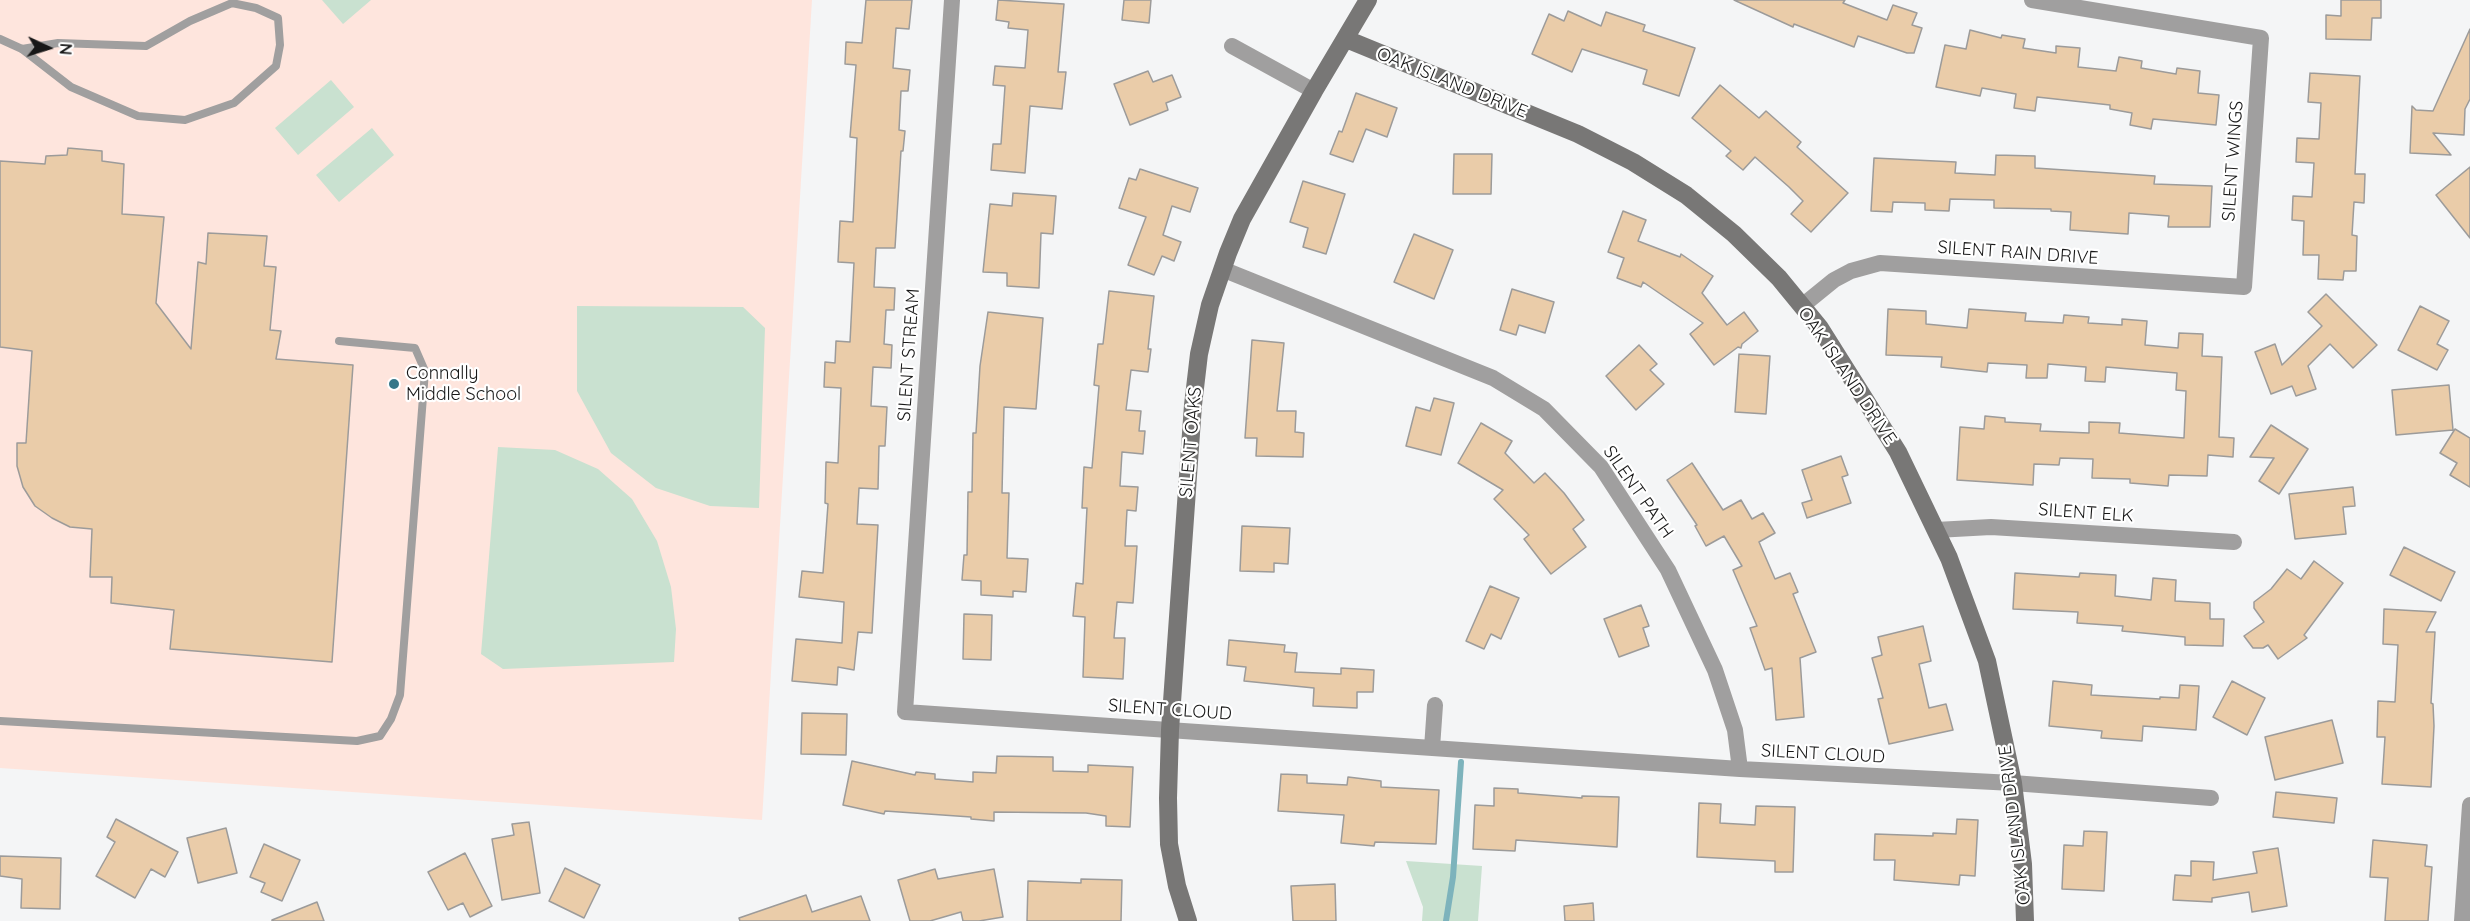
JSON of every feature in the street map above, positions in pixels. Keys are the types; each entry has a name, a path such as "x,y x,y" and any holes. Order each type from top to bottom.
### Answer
{"street":[{"name":"SILENT STREAM","path":"905,712 952,0"},
{"name":"SILENT OAKS","path":"1188,921 1177,886 1169,844 1170,730 1193,405 1201,344 1210,304 1242,219 1368,0"},
{"name":"SILENT WINGS","path":"2032,0 2261,38 2244,287"},
{"name":"OAK ISLAND DRIVE","path":"1346,39 1578,134 1633,162 1686,195 1734,234 1779,278 1820,328 1898,452 1949,558 1987,661 2013,783 2023,864 2025,921"},
{"path":"1232,46 1314,91"},
{"name":"SILENT RAIN DRIVE","path":"1802,306 1834,280 1851,271 1880,263 2244,287"},
{"name":"SILENT PATH","path":"1222,269 1493,378 1544,409 1601,467 1668,570 1715,670 1735,730 1740,769"},
{"name":"SILENT ELK","path":"1936,530 1991,527 2234,542"},
{"path":"1432,748 1435,705"},
{"name":"SILENT CLOUD","path":"905,712 1740,769 2013,783 2211,798"},
{"path":"2462,921 2468,869 2470,805"}],"lane":[{"path":"0,39 22,49 72,87 138,116 185,120 234,103 276,66 280,45 278,18 256,8 232,3 190,21 146,46 58,43 22,49"},
{"path":"0,721 357,741 380,736 391,719 400,695 425,371 415,348 339,341"}],"shaded area":[{"name":"Connally Middle School","path":"0,0 812,0 762,820 0,768"}],"green space":[{"path":"322,0 371,0 343,24"},
{"path":"331,80 354,107 298,155 275,128"},
{"path":"372,128 394,155 339,202 316,175"},
{"path":"577,306 743,307 765,328 759,508 710,506 656,488 611,453 577,391"},
{"path":"498,447 555,450 598,469 632,499 657,541 671,587 676,629 674,662 503,669 481,654"},
{"path":"1406,861 1482,866 1478,921 1422,921 1423,907"}],"building":[{"path":"866,0 912,0 909,29 896,28 893,68 910,70 908,91 901,91 899,130 905,131 903,151 901,151 895,248 876,248 874,287 895,288 894,310 886,310 884,344 892,345 891,368 873,367 871,406 887,407 885,446 879,446 878,489 859,488 857,524 878,525 872,633 858,632 854,670 838,667 837,685 792,681 796,639 842,643 844,602 799,597 802,571 823,573 828,504 825,503 826,462 838,463 841,388 824,387 825,362 835,363 836,341 850,342 854,263 838,262 840,221 853,222 857,138 850,137 856,65 845,64 846,42 862,43"},
{"path":"998,0 1064,4 1058,72 1066,72 1062,109 1030,106 1025,173 991,170 993,144 1001,144 1005,86 993,85 995,66 1025,68 1028,30 1008,28 1009,22 996,20"},
{"path":"1124,0 1151,0 1149,23 1122,20"},
{"path":"1734,0 1845,0 1843,3 1887,20 1893,5 1917,13 1912,25 1922,28 1914,53 1907,53 1858,36 1854,47 1794,24 1793,27"},
{"path":"2341,0 2381,0 2381,18 2372,18 2371,40 2326,39 2326,15 2341,16"},
{"path":"1568,11 1601,26 1606,12 1645,25 1643,31 1695,48 1679,96 1643,84 1647,70 1582,49 1572,72 1532,54 1549,14 1564,21"},
{"path":"2470,29 2470,99 2465,109 2464,135 2433,133 2451,155 2410,153 2412,106 2416,110 2433,111"},
{"path":"1970,30 2001,38 2002,35 2025,39 2023,48 2056,53 2056,46 2080,48 2078,67 2116,71 2119,57 2142,61 2141,68 2176,74 2177,68 2200,71 2198,93 2219,95 2216,125 2153,119 2151,129 2130,125 2132,113 2110,109 2110,105 2037,97 2035,111 2014,108 2016,94 1982,88 1980,96 1936,87 1945,45 1966,49"},
{"path":"1148,71 1153,82 1172,75 1181,97 1166,103 1168,110 1130,125 1114,84"},
{"path":"2310,73 2360,76 2355,174 2365,174 2364,203 2354,202 2352,235 2357,236 2356,271 2344,271 2343,280 2318,279 2319,255 2303,255 2304,221 2292,220 2293,196 2312,197 2314,163 2296,162 2297,138 2319,139 2321,103 2308,102"},
{"path":"1720,85 1759,118 1766,111 1801,142 1797,147 1848,193 1811,232 1791,214 1803,201 1789,187 1755,157 1743,170 1726,156 1731,151 1692,118"},
{"path":"1356,93 1397,108 1387,137 1366,129 1353,162 1330,154 1339,131 1342,132"},
{"path":"68,148 102,151 102,161 124,164 122,214 164,217 156,303 191,349 198,262 206,264 208,233 267,236 264,266 276,267 270,330 281,331 276,359 353,365 332,662 170,649 174,610 111,603 112,577 90,577 92,529 70,527 52,518 35,506 23,487 17,466 17,443 26,443 32,351 0,347 0,161 45,164 46,156 67,155"},
{"path":"1454,154 1492,154 1491,194 1453,194"},
{"path":"1996,155 2035,156 2035,168 2155,176 2154,184 2212,186 2210,227 2168,227 2169,216 2129,213 2128,234 2070,230 2071,212 2051,211 2051,209 1994,208 1994,200 1950,199 1949,211 1925,210 1925,203 1893,202 1892,212 1871,211 1874,158 1956,162 1955,173 1995,175"},
{"path":"2470,167 2470,238 2436,195"},
{"path":"1140,169 1198,188 1190,212 1172,206 1163,235 1181,242 1174,261 1162,256 1154,275 1128,265 1146,217 1119,208 1129,178 1136,180"},
{"path":"1303,181 1345,194 1326,254 1303,247 1308,228 1290,222"},
{"path":"1013,193 1056,196 1053,234 1041,233 1039,288 1007,286 1007,273 983,272 990,204 1012,206"},
{"path":"1623,211 1646,220 1638,241 1680,257 1681,254 1713,276 1702,293 1727,325 1744,312 1758,331 1742,344 1741,348 1738,347 1714,365 1690,334 1703,323 1643,282 1641,287 1617,278 1624,258 1608,252"},
{"path":"1414,234 1453,250 1434,299 1394,282"},
{"path":"1512,289 1554,302 1545,333 1519,325 1516,335 1500,330"},
{"path":"1109,291 1154,296 1148,349 1151,349 1148,372 1131,370 1126,410 1141,411 1139,431 1145,431 1143,454 1122,452 1120,486 1138,487 1136,511 1127,510 1125,546 1137,546 1133,603 1117,602 1114,638 1125,638 1123,679 1083,677 1085,617 1073,616 1076,583 1083,584 1087,508 1082,508 1084,467 1092,468 1099,386 1094,385 1098,344 1103,344"},
{"path":"2326,294 2377,345 2353,368 2330,344 2308,366 2316,389 2296,396 2292,386 2271,394 2255,352 2275,344 2282,365 2322,326 2308,312"},
{"path":"2420,306 2449,321 2437,344 2448,350 2437,370 2398,350"},
{"path":"1888,309 1926,311 1926,324 1967,328 1969,309 2026,313 2025,321 2063,323 2064,315 2089,317 2088,323 2122,325 2122,319 2147,321 2145,345 2178,348 2179,333 2203,334 2202,356 2222,357 2219,437 2234,438 2233,457 2208,455 2207,476 2169,475 2168,486 2130,483 2130,479 2092,478 2093,459 2060,458 2059,465 2034,464 2033,485 1957,480 1960,427 1984,429 1985,416 2005,418 2005,422 2041,424 2040,431 2089,433 2089,422 2120,423 2119,433 2184,438 2186,391 2176,390 2177,373 2106,367 2105,382 2085,381 2086,367 2048,364 2047,378 2026,378 2027,365 1988,363 1987,372 1941,367 1942,357 1886,355"},
{"path":"988,312 1043,318 1036,409 1004,407 1002,493 1009,493 1007,558 1028,559 1026,592 1013,591 1013,597 981,595 981,581 962,580 964,555 967,555 968,492 972,492 973,433 976,433 980,366"},
{"path":"1252,340 1284,343 1277,411 1296,411 1295,432 1304,433 1303,457 1256,456 1257,438 1245,438"},
{"path":"1639,345 1657,364 1650,370 1664,384 1636,410 1606,376"},
{"path":"1739,354 1770,356 1766,414 1735,412"},
{"path":"2449,385 2453,430 2396,435 2392,390"},
{"path":"1434,398 1454,403 1441,455 1406,446 1416,407 1430,411"},
{"path":"1481,423 1512,441 1505,453 1534,483 1545,473 1564,493 1584,520 1573,529 1586,547 1551,574 1524,539 1529,535 1494,499 1503,490 1458,463"},
{"path":"2271,425 2308,449 2279,494 2259,481 2274,458 2250,457"},
{"path":"2455,429 2470,438 2470,487 2450,475 2457,463 2440,453"},
{"path":"1841,456 1848,475 1842,477 1851,503 1807,518 1802,503 1812,500 1802,470"},
{"path":"1692,463 1723,510 1741,500 1752,519 1763,513 1775,533 1759,542 1775,579 1790,573 1798,592 1793,594 1816,652 1800,658 1804,717 1776,720 1772,668 1765,670 1750,628 1757,626 1733,570 1742,566 1724,536 1706,546 1695,526 1697,525 1667,480"},
{"path":"2353,487 2355,506 2343,507 2346,534 2295,539 2289,494"},
{"path":"1242,526 1290,528 1288,564 1274,563 1274,572 1240,571"},
{"path":"2404,547 2455,572 2441,601 2390,575"},
{"path":"2314,561 2343,583 2304,635 2307,638 2278,659 2268,645 2263,648 2253,648 2244,636 2264,622 2254,608 2254,602 2271,589 2287,569 2301,579"},
{"path":"2015,573 2079,577 2080,573 2116,575 2115,596 2151,600 2153,578 2176,580 2175,601 2210,603 2210,619 2224,619 2223,646 2185,645 2185,637 2122,631 2123,626 2077,623 2078,612 2013,609"},
{"path":"1490,586 1519,598 1501,639 1491,634 1484,649 1466,641"},
{"path":"1641,605 1649,626 1643,628 1649,646 1619,657 1604,619"},
{"path":"2384,609 2436,612 2426,632 2435,632 2431,703 2433,704 2434,726 2431,787 2382,784 2385,737 2377,737 2378,701 2395,702 2398,645 2383,644"},
{"path":"964,614 992,615 991,660 963,659"},
{"path":"1923,626 1931,661 1919,664 1929,708 1946,704 1953,730 1889,744 1878,699 1883,698 1872,658 1882,655 1878,637"},
{"path":"1229,640 1285,645 1284,652 1297,653 1295,672 1341,674 1341,668 1374,670 1373,692 1357,692 1357,708 1313,706 1314,688 1244,681 1246,667 1227,665"},
{"path":"2053,681 2092,685 2091,695 2160,699 2160,697 2179,698 2180,685 2199,686 2196,730 2143,726 2142,741 2101,738 2102,731 2049,726"},
{"path":"2232,681 2265,698 2247,735 2213,717"},
{"path":"802,713 847,714 846,755 801,754"},
{"path":"2332,720 2343,763 2275,780 2265,737"},
{"path":"997,756 1053,757 1053,771 1088,772 1088,765 1133,767 1130,827 1106,826 1106,816 1086,813 994,812 994,821 971,819 971,817 885,811 884,814 843,805 852,761 915,775 916,772 935,774 935,779 973,782 973,772 996,773"},
{"path":"1281,774 1307,775 1307,783 1347,785 1348,777 1381,781 1381,787 1439,790 1436,844 1375,842 1374,846 1341,843 1344,815 1278,811"},
{"path":"1494,788 1518,789 1518,793 1582,798 1582,796 1619,797 1617,847 1516,840 1515,851 1473,849 1475,805 1494,806"},
{"path":"2276,792 2337,798 2334,823 2273,817"},
{"path":"1699,803 1721,804 1720,823 1755,825 1756,806 1795,807 1793,872 1775,872 1775,861 1697,857"},
{"path":"116,819 178,852 165,877 151,869 135,898 96,876 115,842 107,837"},
{"path":"1957,819 1978,820 1975,876 1960,875 1959,885 1894,880 1895,860 1874,860 1875,834 1933,836 1933,833 1956,834"},
{"path":"529,822 540,893 502,900 492,839 514,835 512,824"},
{"path":"226,828 237,873 198,883 187,838"},
{"path":"2084,831 2107,832 2104,891 2062,889 2064,845 2083,846"},
{"path":"2373,840 2427,845 2425,866 2432,867 2428,921 2385,921 2388,878 2370,877"},
{"path":"264,844 300,860 282,901 261,892 265,883 250,877"},
{"path":"2278,848 2287,906 2252,912 2249,892 2212,898 2212,902 2173,900 2175,875 2191,876 2191,861 2214,862 2213,880 2257,873 2253,852"},
{"path":"465,853 492,906 470,917 463,903 448,910 428,872"},
{"path":"0,856 61,858 60,909 21,908 22,879 0,876"},
{"path":"565,868 600,885 584,918 549,901"},
{"path":"935,869 938,879 994,869 1003,917 963,921 961,912 930,921 910,921 898,880"},
{"path":"1081,879 1122,880 1121,921 1027,921 1028,881 1081,883"},
{"path":"1335,884 1336,921 1293,921 1291,886"},
{"path":"806,895 812,912 861,896 870,921 740,921 739,918"},
{"path":"317,902 324,921 272,921 272,920"},
{"path":"1593,903 1594,921 1565,921 1564,906"}],"waterway":[{"path":"1446,921 1453,877 1461,762"}],"place":[{"name":"Connally Middle School","path":"394,384"}]}
